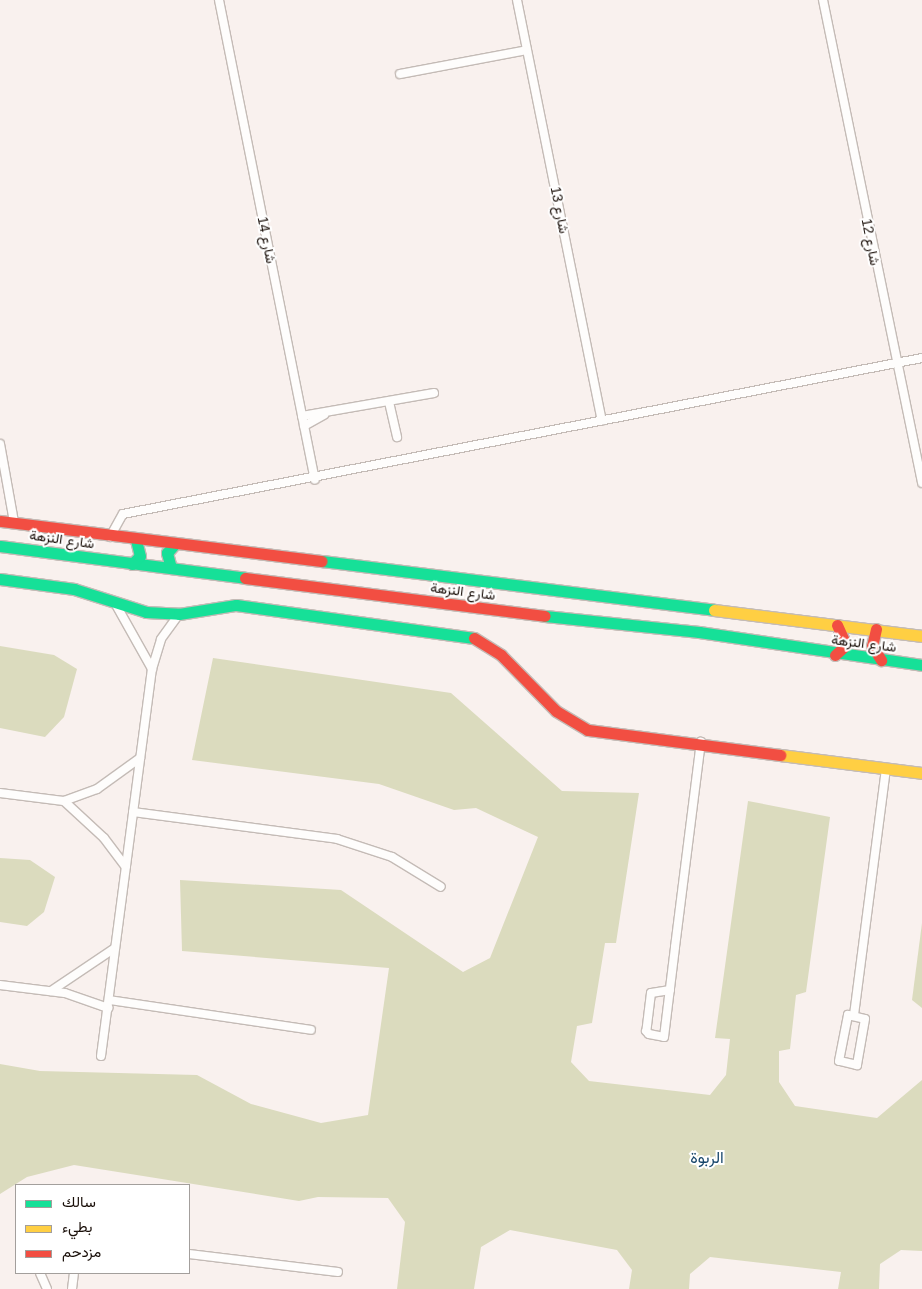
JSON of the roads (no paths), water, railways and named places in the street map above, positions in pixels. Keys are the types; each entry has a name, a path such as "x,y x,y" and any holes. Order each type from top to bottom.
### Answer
{"main road":[{"name":"شارع النزهة","path":"0,520 110,537 922,636"},
{"path":"132,564 140,556 136,540"},
{"path":"171,568 166,558 174,545"},
{"name":"شارع النزهة","path":"0,546 132,564 699,632 835,655 922,665"},
{"path":"0,579 74,588 146,612 180,614 236,605 470,636 501,655 556,711 588,730 701,742 922,773"},
{"path":"835,655 846,645 838,625"},
{"path":"876,630 872,646 880,660"}],"street":[{"name":"شارع 14","path":"219,0 315,479"},
{"name":"شارع 13","path":"517,0 602,421"},
{"name":"شارع 12","path":"823,0 896,364 922,482"},
{"path":"400,74 527,50"},
{"path":"110,537 123,514 315,479 922,358"},
{"path":"302,416 324,415 434,393"},
{"path":"389,402 397,437"},
{"path":"304,426 324,415"},
{"path":"0,444 14,522"},
{"path":"115,603 152,669"},
{"path":"101,1056 152,669 161,639 180,614"},
{"path":"670,990 651,993 646,1031 649,1034 664,1036 670,990 701,742"},
{"path":"0,793 64,801 105,785 140,758"},
{"path":"854,1015 886,768"},
{"path":"64,801 104,838 126,867"},
{"path":"133,812 337,840 392,857 441,887"},
{"path":"50,992 115,948"},
{"path":"0,985 50,992 108,1004 311,1030"},
{"path":"854,1015 864,1019 860,1061 857,1065 843,1064 839,1061 843,1021 854,1015"},
{"path":"190,1254 338,1272"},
{"path":"40,1274 47,1289"},
{"path":"72,1289 74,1274"}],"district":[{"name":"الربوة","path":"707,1158"}]}
